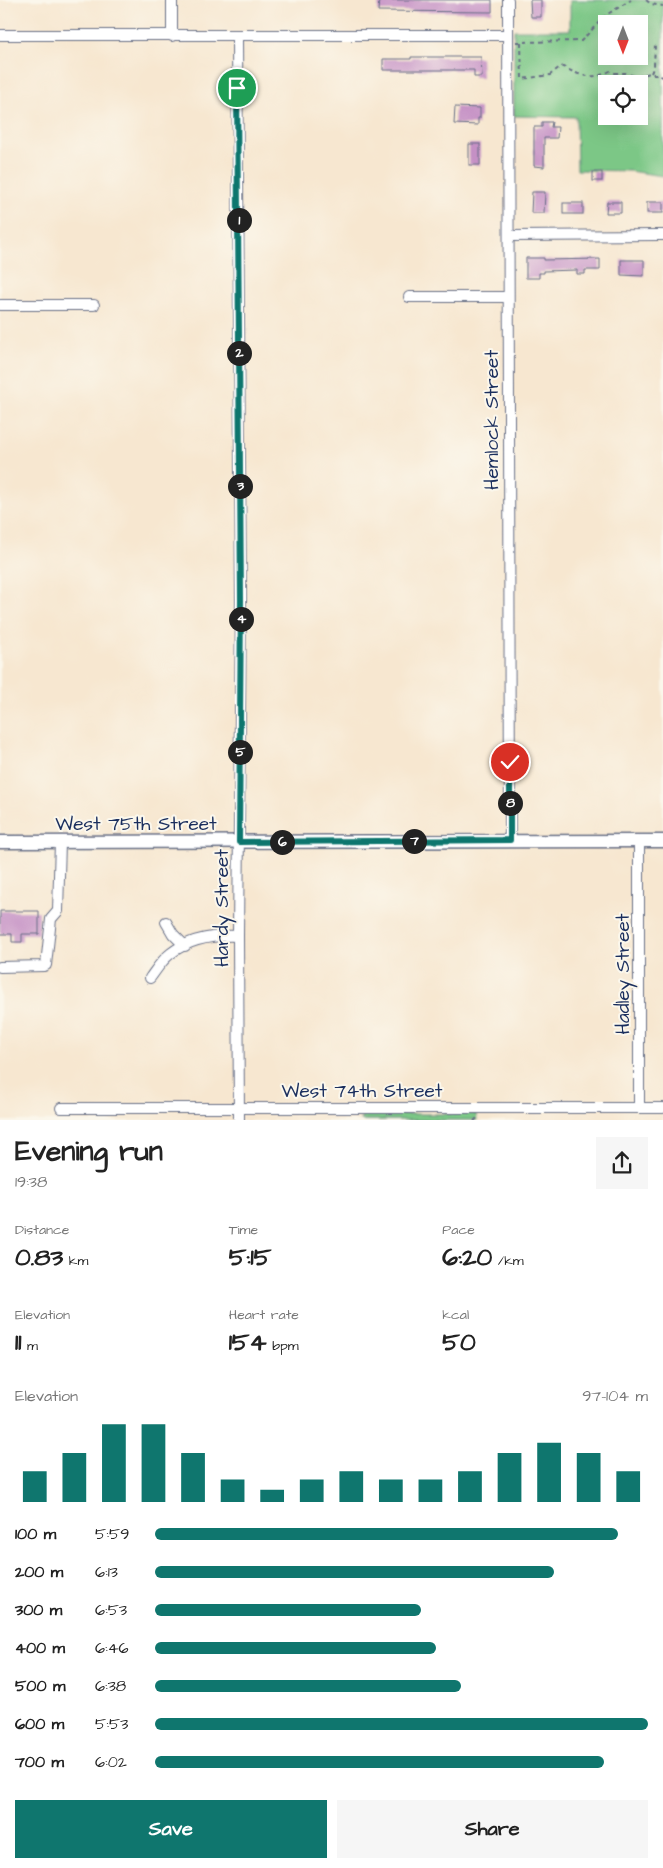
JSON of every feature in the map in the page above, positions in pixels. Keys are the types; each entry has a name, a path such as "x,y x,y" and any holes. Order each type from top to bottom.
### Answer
{"main road":[{"name":"West 75th Street","path":"0,842 663,841"}],"street":[{"path":"172,0 172,36"},
{"name":"Hemlock Street","path":"508,0 510,840"},
{"path":"0,35 508,35"},
{"name":"Hardy Street","path":"236,36 241,600 238,936 239,1120"},
{"path":"509,236 663,235"},
{"path":"409,297 508,298"},
{"path":"0,305 94,305"},
{"path":"0,967 46,965 51,919 58,911 60,842"},
{"name":"Hadley Street","path":"639,842 639,1107"},
{"path":"166,922 173,934 185,946"},
{"path":"150,978 170,954 185,946 206,938 238,936"},
{"name":"West 74th Street","path":"60,1108 663,1108"}],"path":[{"path":"631,0 606,15 581,41 521,42 522,79 550,75 561,66 578,75 588,77 599,76 610,70 614,73 626,73 636,77 651,74 663,77"},
{"path":"646,0 651,4 663,6"},
{"path":"651,74 654,66 655,46"}],"green space":[{"path":"570,0 663,0 663,176 629,171 577,170 576,117 514,116 514,30 570,30"},
{"path":"362,1114 476,1114 477,1120 361,1120"}],"building":[{"path":"379,0 492,0 492,12 378,11"},
{"path":"530,0 541,0 541,17 531,17"},
{"path":"411,57 481,57 482,77 474,77 474,70 383,70 383,59 411,59"},
{"path":"455,107 480,108 478,125 454,124"},
{"path":"542,122 552,122 551,127 558,127 557,138 544,138 544,167 534,166 534,127 542,127"},
{"path":"469,144 480,144 480,165 469,165"},
{"path":"593,172 602,172 602,181 593,181"},
{"path":"532,192 545,192 544,213 531,213"},
{"path":"607,202 621,202 621,213 606,213"},
{"path":"647,202 663,202 663,213 647,213"},
{"path":"563,203 583,203 583,214 563,214"},
{"path":"526,258 544,258 544,260 600,259 600,270 585,270 585,274 577,274 577,270 544,271 544,273 539,273 539,278 526,278"},
{"path":"621,260 644,260 644,276 621,275"},
{"path":"0,911 39,911 39,934 22,934 22,942 12,942 12,934 0,934"}],"route":[{"path":"237,88 241,600 239,842 510,840 510,762"}]}
